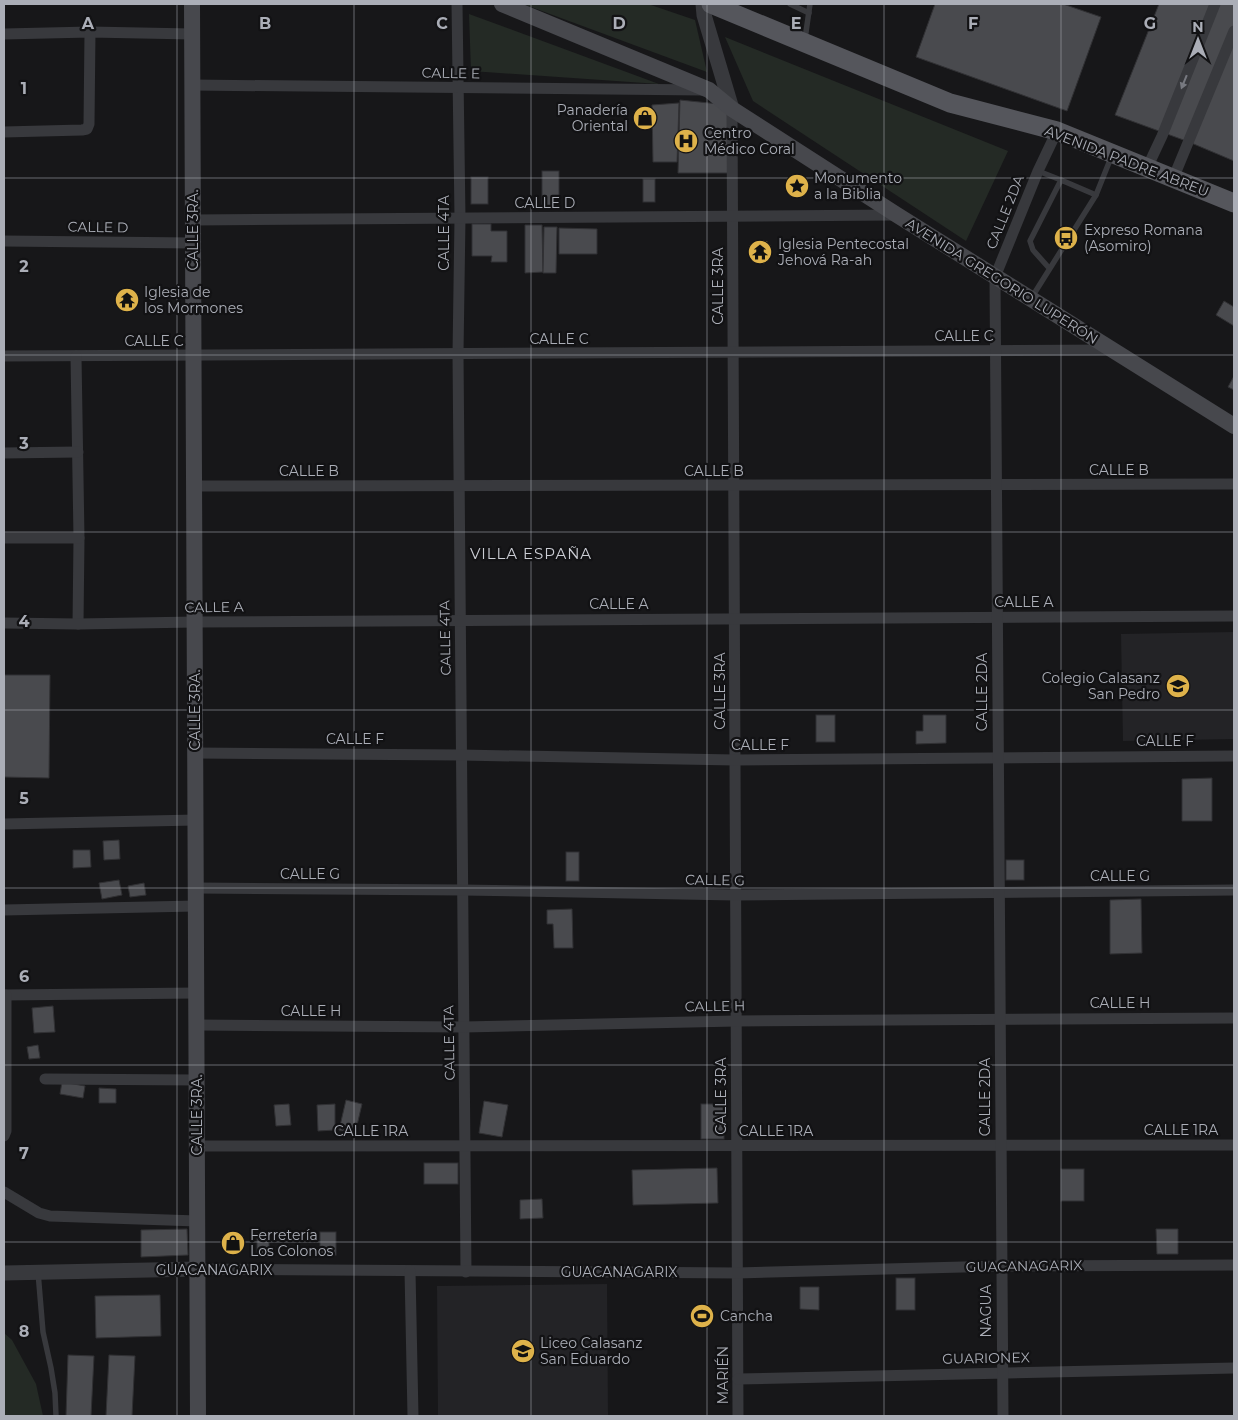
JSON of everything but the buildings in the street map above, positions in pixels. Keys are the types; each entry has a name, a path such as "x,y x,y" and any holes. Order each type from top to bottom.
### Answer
{"main road":[{"name":"CALLE 3RA.","path":"192,4 198,1416"},
{"name":"AVENIDA GREGORIO LUPERÓN","path":"502,4 709,90 732,108 897,215 1234,426"},
{"name":"AVENIDA PADRE ABREU","path":"721,6 950,102 1057,132 1234,203"}],"street":[{"name":"CALLE 4TA","path":"458,4 460,218 458,354 466,1272"},
{"path":"703,4 704,15 732,108"},
{"path":"1148,168 1215,4"},
{"path":"4,132 82,130 87,128 89,124 90,32"},
{"path":"4,34 90,32 192,34"},
{"path":"1173,179 1234,32"},
{"name":"CALLE E","path":"192,85 709,90"},
{"name":"CALLE 3RA","path":"732,108 737,1273"},
{"name":"CALLE 2DA","path":"1001,1266 995,276 1038,171 1057,132"},
{"name":"CALLE D","path":"193,220 897,215"},
{"name":"CALLE D","path":"4,241 193,243"},
{"name":"CALLE C","path":"4,356 1114,350"},
{"path":"76,356 79,538 78,624"},
{"path":"4,453 78,452"},
{"name":"CALLE B","path":"194,486 1234,484"},
{"path":"4,538 79,538"},
{"name":"CALLE A","path":"4,623 1234,616"},
{"name":"CALLE F","path":"195,753 735,760 1234,756"},
{"path":"4,824 196,820"},
{"name":"CALLE G","path":"196,888 736,895 1234,890"},
{"path":"4,910 196,906"},
{"path":"4,1136 6,1131 5,995 196,992"},
{"name":"CALLE H","path":"196,1025 464,1026 736,1021 1234,1018"},
{"path":"45,1079 197,1080"},
{"name":"CALLE 1RA","path":"197,1146 1234,1145"},
{"path":"4,1192 39,1213 50,1216 198,1220"},
{"name":"GUACANAGARIX","path":"4,1273 198,1269 737,1273 1001,1266 1234,1265"},
{"name":"NAGUA","path":"1001,1266 1003,1416"},
{"path":"410,1271 413,1416"},
{"name":"MARIÉN","path":"737,1273 738,1416"},
{"name":"GUARIONEX","path":"738,1379 1234,1368"}],"lane":[{"path":"790,4 809,13"},
{"path":"805,42 810,4"},
{"path":"1031,299 1096,195 1112,154"},
{"path":"1038,171 1096,195"},
{"path":"1049,268 1033,250 1030,241 1061,180"},
{"path":"38,1272 43,1332 55,1393 56,1416"}],"shaded area":[{"path":"523,4 648,4 695,20 707,72"},
{"path":"469,14 659,84 471,71"},
{"path":"725,37 1008,151 966,241 753,101"},
{"name":"Colegio Calasanz San Pedro","path":"1234,632 1234,739 1123,741 1121,634"},
{"name":"Liceo Calasanz San Eduardo","path":"607,1284 608,1416 438,1416 437,1286"},
{"path":"4,1333 12,1340 36,1384 43,1416 4,1416"}],"place":[{"name":"Panadería Oriental","path":"645,118"},
{"name":"Centro Médico Coral","path":"686,141"},
{"name":"Monumento a la Biblia","path":"797,186"},
{"name":"Expreso Romana (Asomiro)","path":"1066,238"},
{"name":"Iglesia Pentecostal Jehová Ra-ah","path":"760,252"},
{"name":"Iglesia de los Mormones","path":"127,300"},
{"name":"Colegio Calasanz San Pedro","path":"1178,686"},
{"name":"Ferretería Los Colonos","path":"233,1243"},
{"name":"Cancha","path":"702,1316"},
{"name":"Liceo Calasanz San Eduardo","path":"523,1351"}],"district":[{"name":"VILLA ESPAÑA","path":"531,554"}]}
